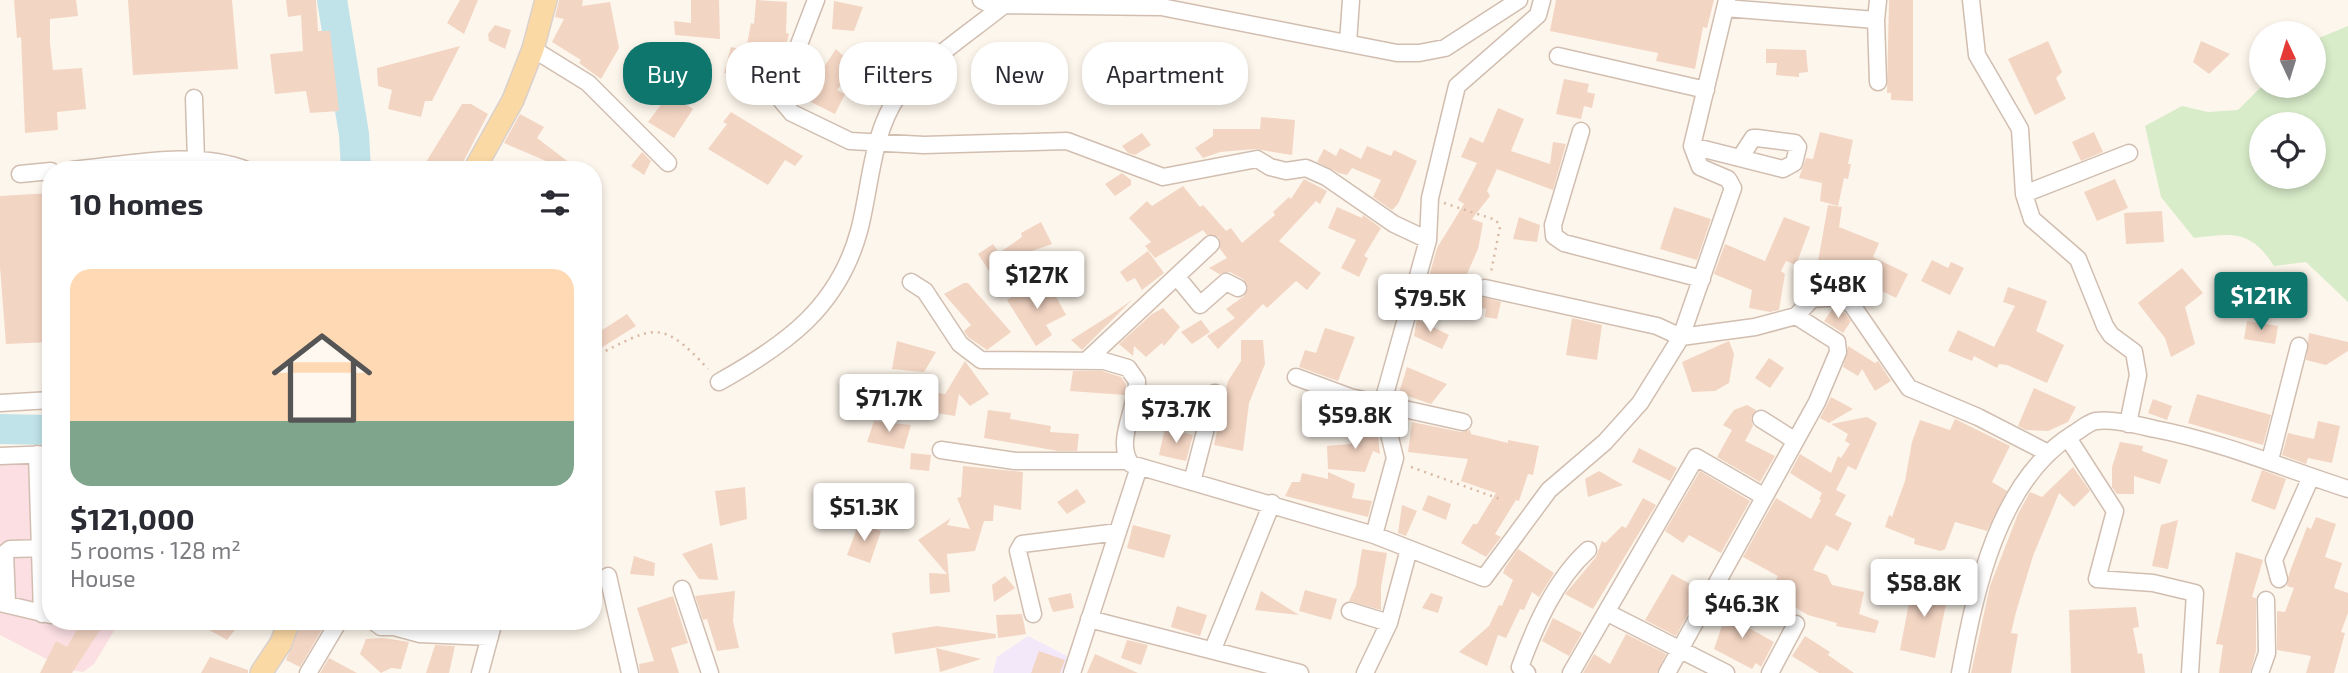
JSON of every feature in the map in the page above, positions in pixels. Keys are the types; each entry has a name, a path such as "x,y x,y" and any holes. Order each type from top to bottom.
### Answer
{"main road":[{"path":"479,161 513,100 533,49 546,0"},
{"path":"261,673 281,643 286,630"}],"street":[{"path":"816,0 782,89 781,100 792,113 850,141 924,145 1067,141 1163,177 1257,159 1270,167 1286,171 1306,168 1326,177 1394,224 1428,240"},
{"path":"1348,43 1351,0"},
{"path":"719,382 770,352 809,322 838,282 859,232 878,143 899,93 992,2 1161,7 1396,53 1446,48 1518,0"},
{"path":"1374,535 1394,462 1382,405 1428,240 1430,198 1457,86 1538,15 1542,0"},
{"path":"1878,0 1878,82"},
{"path":"1971,0 1978,55 2020,129 2024,194 2032,219 2078,259 2111,335 2133,352 2138,375 2128,424"},
{"path":"942,450 1015,460 1134,464 1374,535 1484,578 1549,490 1605,442 1640,403 1681,337 1732,188 1728,179 1700,167 1692,146 1726,4 1876,20"},
{"path":"533,49 587,83 668,163"},
{"path":"1558,56 1706,90"},
{"path":"194,98 196,160"},
{"path":"1581,131 1553,225 1554,236 1563,243 1702,279"},
{"path":"1692,146 1740,158"},
{"path":"2024,194 2129,153"},
{"path":"184,161 207,161"},
{"path":"20,174 42,172"},
{"path":"1087,360 1211,244"},
{"path":"1177,277 1200,305 1226,282 1238,288"},
{"path":"911,282 925,291 960,344 981,360 1087,360 1128,368 1138,381 1125,453 1134,464"},
{"path":"1486,288 1657,326 1681,337 1755,327 1796,316 1812,299 1839,298 1852,305 1909,388 1978,417 2048,453"},
{"path":"1667,673 1817,402 1839,347 1828,336 1796,316"},
{"path":"2270,460 2299,346"},
{"path":"1296,377 1382,405 1463,422"},
{"path":"1192,482 1215,393"},
{"path":"0,403 42,401"},
{"path":"1761,419 1794,440"},
{"path":"1960,673 1983,566 2034,466 2094,421 2128,424 2197,437 2348,489"},
{"path":"2068,438 2115,511 2097,579 2153,583 2195,593 2190,673"},
{"path":"0,456 42,454"},
{"path":"1571,673 1696,457 1763,496"},
{"path":"1072,673 1118,532 1134,464"},
{"path":"2279,579 2274,560 2311,477"},
{"path":"1213,649 1272,503"},
{"path":"1033,614 1018,551 1022,544 1118,532"},
{"path":"42,548 10,549 5,553 3,603 42,613"},
{"path":"1365,673 1389,623 1409,549"},
{"path":"1527,673 1520,667 1536,628 1568,568 1588,550"},
{"path":"608,576 630,673"},
{"path":"682,589 710,673"},
{"path":"2260,673 2267,653 2266,600"},
{"path":"1350,611 1389,623"},
{"path":"1608,612 1726,673"},
{"path":"1089,619 1300,673"},
{"path":"1770,673 1796,624"},
{"path":"308,673 334,630"},
{"path":"405,630 420,634 478,630"},
{"path":"480,673 492,630"}],"path":[{"path":"1430,198 1496,220 1500,227 1486,288"},
{"path":"602,353 649,331 663,332 685,343 719,382"},
{"path":"1394,462 1500,499"}],"shaded area":[{"path":"0,459 42,459 42,630 115,630 94,664 83,672 66,669 0,635"},
{"path":"1028,636 1071,658 1065,673 993,673 997,657"}],"green space":[{"path":"2348,26 2348,302 2306,262 2274,266 2257,246 2240,237 2220,235 2194,238 2161,197 2145,126 2182,106 2208,112 2238,110 2250,98 2326,98 2326,35"}],"building":[{"path":"14,0 76,0 78,16 50,19 50,43 53,70 82,68 86,109 57,112 58,130 25,133 21,37 17,38"},
{"path":"128,0 232,0 238,69 133,75"},
{"path":"286,0 316,0 318,31 330,31 339,111 310,113 306,91 275,94 270,54 303,51 301,15 288,17"},
{"path":"460,0 478,0 464,34 447,23"},
{"path":"559,0 583,0 582,6 610,2 619,48 601,79 579,63 581,60 552,42 564,19 555,17"},
{"path":"691,0 719,0 720,39 675,35 674,21 691,23"},
{"path":"756,0 787,2 787,42 747,42 751,23 754,24"},
{"path":"1556,0 1714,0 1707,28 1703,27 1695,69 1656,61 1658,53 1550,31"},
{"path":"1889,0 1913,0 1913,101 1891,100 1891,93 1887,93"},
{"path":"834,1 863,7 854,31 832,29"},
{"path":"495,25 511,30 505,49 489,41 488,34"},
{"path":"2048,41 2062,72 2056,78 2066,99 2035,115 2008,59"},
{"path":"2201,41 2230,54 2209,74 2193,62"},
{"path":"460,46 432,101 425,101 421,117 388,109 392,90 378,86 377,68"},
{"path":"836,49 839,52 837,90 840,105 835,114 817,105 825,105 825,65"},
{"path":"1766,49 1806,50 1808,72 1799,73 1799,77 1776,75 1777,63 1766,63"},
{"path":"1564,79 1589,84 1587,92 1595,94 1592,108 1584,106 1581,119 1556,114"},
{"path":"462,104 471,104 488,114 464,161 427,161"},
{"path":"661,105 687,105 693,109 674,138 648,122"},
{"path":"1498,108 1524,119 1511,151 1550,164 1553,142 1566,144 1553,190 1497,169 1487,191 1490,196 1472,219 1483,223 1478,249 1456,299 1427,284 1437,248 1464,204 1458,200 1477,163 1461,157 1470,137 1483,143"},
{"path":"731,112 803,156 795,166 785,160 768,185 708,149 727,124 723,122"},
{"path":"520,114 544,127 537,138 567,161 546,161 504,143"},
{"path":"1261,117 1295,120 1292,155 1255,149 1220,152 1203,158 1195,148 1213,136 1213,129 1260,129"},
{"path":"1820,132 1853,140 1848,179 1844,178 1838,206 1820,201 1822,183 1799,178 1806,158 1813,159"},
{"path":"2094,132 2103,152 2081,161 2072,142"},
{"path":"1142,133 1151,145 1135,155 1128,153 1122,146"},
{"path":"1367,146 1391,156 1394,150 1417,161 1398,204 1392,210 1373,197 1381,180 1352,168 1347,175 1339,173 1317,162 1324,149 1336,156 1340,148 1361,159"},
{"path":"642,152 651,161 644,175 631,166"},
{"path":"1122,173 1131,180 1131,185 1115,196 1105,184"},
{"path":"1304,179 1327,191 1320,204 1316,201 1279,241 1321,273 1307,290 1296,281 1267,308 1263,304 1218,349 1207,336 1235,318 1226,309 1244,296 1248,288 1243,279 1230,272 1219,274 1209,268 1227,258 1220,249 1219,237 1207,235 1203,230 1155,258 1145,246 1151,242 1129,218 1147,201 1152,206 1183,186 1200,207 1203,205 1226,231 1231,228 1242,243 1275,215 1273,212 1289,197 1291,199"},
{"path":"2115,179 2128,208 2097,221 2084,192"},
{"path":"42,194 42,342 6,344 0,267 0,196"},
{"path":"1828,205 1842,207 1839,227 1879,243 1873,257 1908,274 1896,298 1860,280 1856,290 1816,273"},
{"path":"1337,207 1362,218 1363,215 1381,228 1364,256 1368,258 1359,277 1341,268 1356,240 1328,228"},
{"path":"1674,207 1711,219 1697,260 1660,249"},
{"path":"2162,211 2164,242 2126,244 2124,213"},
{"path":"1519,217 1540,225 1537,242 1513,239"},
{"path":"1784,217 1810,227 1796,265 1786,261 1781,271 1785,274 1779,310 1770,312 1749,308 1752,290 1714,274 1725,244 1765,261"},
{"path":"1041,222 1052,244 1032,251 1020,263 993,277 978,254 993,244 999,253 1022,237 1021,233"},
{"path":"1148,251 1164,273 1142,290 1135,278 1127,282 1120,272"},
{"path":"1932,260 1948,268 1951,262 1964,268 1950,295 1921,281"},
{"path":"2182,268 2203,293 2185,307 2195,344 2171,357 2165,338 2138,303"},
{"path":"2247,276 2249,308 2217,310 2215,278"},
{"path":"1046,278 1066,315 1046,325 1052,335 1036,346 1007,300 1024,289 1029,296"},
{"path":"968,283 1011,332 987,350 968,337 964,331 971,325 944,294"},
{"path":"2008,287 2047,301 2036,331 2064,345 2047,383 2007,365 1999,364 1997,368 1974,356 1972,361 1948,351 1958,330 1994,347 2015,306 2003,302"},
{"path":"1479,296 1501,302 1497,319 1485,317 1486,309 1477,307"},
{"path":"1132,300 1082,350 1071,340 1112,314"},
{"path":"1163,308 1180,327 1164,346 1162,343 1146,357 1134,346 1133,356 1119,344 1152,314"},
{"path":"1833,308 1845,313 1851,321 1843,333 1824,321"},
{"path":"627,314 636,326 602,347 602,330"},
{"path":"1572,318 1602,325 1597,360 1566,355"},
{"path":"1417,319 1449,335 1442,349 1414,336"},
{"path":"1201,320 1210,332 1192,344 1181,332"},
{"path":"2247,321 2278,326 2275,344 2244,339"},
{"path":"1325,328 1355,337 1338,381 1299,367 1305,350 1316,353"},
{"path":"2309,333 2348,342 2348,351 2326,365 2306,360"},
{"path":"1241,340 1263,340 1265,364 1249,403 1243,451 1214,445 1228,381 1241,361"},
{"path":"897,341 936,352 924,372 892,369"},
{"path":"1729,341 1734,354 1729,383 1715,391 1692,392 1682,362"},
{"path":"1848,346 1875,363 1878,361 1891,381 1875,391 1862,369 1858,376 1843,367"},
{"path":"1769,358 1784,368 1770,388 1755,378"},
{"path":"965,361 989,394 970,406 959,394 955,416 924,411 927,391 945,394"},
{"path":"1407,367 1447,384 1431,404 1399,393"},
{"path":"1073,371 1102,371 1121,377 1126,384 1125,395 1070,391"},
{"path":"1195,385 1203,398 1186,410 1176,398"},
{"path":"2034,388 2076,407 2068,422 2048,431 2026,430 2018,426"},
{"path":"2197,394 2271,415 2263,445 2188,423"},
{"path":"1831,397 1853,409 1829,423 1820,418"},
{"path":"2153,399 2172,406 2167,420 2148,413"},
{"path":"1747,405 1756,410 1751,418 1753,426 1745,441 1775,456 1760,482 1717,457 1732,430 1723,425 1734,410"},
{"path":"988,410 1011,413 1010,419 1051,426 1050,432 1079,434 1077,451 1058,451 984,438"},
{"path":"1867,417 1877,423 1856,470 1848,466 1836,490 1846,495 1835,515 1852,523 1838,551 1826,545 1813,570 1827,575 1832,585 1864,592 1859,614 1879,621 1875,633 1836,626 1837,623 1808,615 1769,592 1778,576 1743,557 1776,498 1811,519 1822,493 1790,473 1800,454 1831,473 1838,456 1841,458 1850,444 1845,441 1848,434 1831,424"},
{"path":"1955,419 2010,446 1992,482 2007,491 1987,531 1955,522 1945,549 1941,551 1914,544 1915,539 1885,527 1889,515 1892,517 1905,481 1912,442 1920,420 1950,430"},
{"path":"874,421 911,425 904,449 867,442"},
{"path":"2318,421 2340,426 2332,463 2308,458 2306,464 2282,455 2288,433 2314,439"},
{"path":"1412,422 1461,432 1470,430 1471,434 1508,443 1508,440 1539,446 1533,475 1528,474 1519,501 1516,500 1495,534 1501,537 1486,557 1461,543 1473,524 1477,524 1496,493 1461,481 1468,459 1408,452"},
{"path":"1353,425 1377,427 1380,454 1373,451 1365,472 1328,469 1327,446 1351,444"},
{"path":"1165,428 1193,435 1186,461 1159,455"},
{"path":"2120,442 2143,446 2142,451 2168,460 2160,484 2134,476 2134,494 2117,494 2112,487 2112,467"},
{"path":"1639,448 1677,468 1670,481 1632,462"},
{"path":"911,453 931,455 929,471 910,469"},
{"path":"963,466 1023,472 1021,510 994,505 993,521 984,521 975,551 947,554 950,592 930,594 929,573 947,574 918,540 951,518 947,525 970,529 957,498 961,497"},
{"path":"2073,467 2090,491 2074,507 2059,493 2033,556 2016,612 2011,633 2018,634 2011,673 1971,673 1990,586 2018,514 2030,492 2042,497"},
{"path":"2262,470 2286,479 2275,510 2251,501"},
{"path":"1599,471 1623,485 1588,497 1585,479"},
{"path":"1700,471 1750,501 1721,553 1689,535 1683,543 1665,531"},
{"path":"1328,472 1355,484 1352,498 1372,501 1368,517 1285,496 1292,482 1300,482 1302,473 1328,479"},
{"path":"745,487 747,519 720,526 715,491"},
{"path":"1077,489 1086,502 1067,514 1057,502"},
{"path":"1428,495 1451,504 1446,520 1422,510"},
{"path":"1643,498 1656,505 1593,609 1565,594 1596,557 1602,541 1605,543 1622,526 1626,528"},
{"path":"1402,505 1417,511 1406,536 1398,533"},
{"path":"2316,517 2336,524 2325,557 2342,563 2334,588 2348,593 2348,613 2341,632 2345,633 2334,673 2306,673 2311,656 2277,650 2277,611 2285,612 2294,588 2287,586 2289,574 2307,527 2311,529"},
{"path":"2178,520 2168,569 2152,566 2161,525"},
{"path":"859,523 881,531 870,563 847,555"},
{"path":"1133,525 1171,535 1164,558 1127,548"},
{"path":"712,543 718,580 699,579 682,554"},
{"path":"1362,549 1387,553 1381,587 1381,610 1349,601 1356,586"},
{"path":"1518,549 1554,573 1539,597 1532,592 1506,638 1498,635 1487,666 1459,652 1489,626 1499,605 1502,606 1513,580 1503,573"},
{"path":"2236,552 2263,560 2252,597 2256,598 2256,651 2250,673 2219,673 2223,645 2216,644"},
{"path":"634,556 655,563 654,576 630,574"},
{"path":"1672,574 1701,590 1676,636 1645,620"},
{"path":"1005,576 1015,588 994,602 992,585"},
{"path":"1914,577 1931,583 1947,599 1935,658 1900,650"},
{"path":"1305,590 1337,599 1331,620 1299,611"},
{"path":"735,591 733,621 739,648 717,651 707,619 703,620 695,596"},
{"path":"1261,591 1299,615 1255,610"},
{"path":"1071,593 1074,608 1053,612 1048,598"},
{"path":"1431,593 1443,597 1438,613 1422,608"},
{"path":"673,596 688,643 671,648 679,673 640,673 639,664 654,661 637,608"},
{"path":"1729,605 1752,615 1747,627 1774,642 1761,667 1756,663 1752,669 1714,649"},
{"path":"1177,606 1207,615 1200,636 1171,627"},
{"path":"2136,607 2139,627 2133,628 2138,654 2142,653 2145,673 2071,673 2069,610"},
{"path":"1022,614 1026,634 998,638 996,615"},
{"path":"1553,618 1582,633 1569,656 1542,641"},
{"path":"937,626 996,634 996,638 895,654 892,633"},
{"path":"77,630 100,630 72,673 40,673 56,641 67,647"},
{"path":"209,630 235,630 227,640"},
{"path":"298,630 322,630 300,667 286,660"},
{"path":"1626,634 1666,654 1657,673 1583,673 1594,654 1610,664"},
{"path":"1805,636 1830,652 1828,655 1854,673 1819,673 1792,656"},
{"path":"383,638 409,642 401,669 391,668 381,673 360,654 366,639"},
{"path":"1127,640 1148,645 1141,665 1121,658"},
{"path":"435,645 455,646 449,673 426,673"},
{"path":"936,648 981,659 940,672"},
{"path":"1039,651 1065,660 1060,673 1031,673"},
{"path":"1095,654 1138,673 1087,673"},
{"path":"210,657 248,670 248,673 201,673"},
{"path":"329,658 357,673 320,673"}],"waterway":[{"path":"332,0 354,134 356,161"},
{"path":"0,429 42,430"}]}
